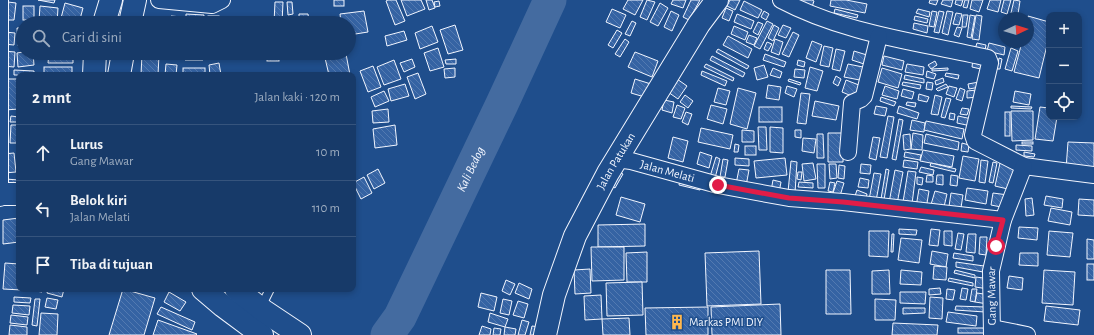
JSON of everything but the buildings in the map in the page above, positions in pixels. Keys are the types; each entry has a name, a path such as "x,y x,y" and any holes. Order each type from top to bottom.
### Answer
{"main road":[{"path":"106,16 111,0"},
{"path":"132,16 135,0"},
{"name":"Jalan Patukan","path":"545,335 554,295 575,236 616,159 699,24 717,0"},
{"path":"94,72 95,60"},
{"path":"120,72 122,60"},
{"path":"0,194 16,194"},
{"path":"207,292 262,335"},
{"path":"246,292 265,298 292,329"}],"street":[{"path":"0,0 0,198"},
{"path":"159,0 212,5 222,0"},
{"path":"781,0 803,11 879,36 988,58 990,63 973,138 975,141 1024,166 1094,175"},
{"path":"848,152 852,103 864,96 879,36"},
{"name":"Jalan Melati","path":"616,159 631,161 718,185 789,198 843,202 1003,220"},
{"name":"Gang Mawar","path":"992,331 991,271 1003,220 1024,166"},
{"path":"992,331 1027,335"}],"waterway":[{"name":"Kali Bedog","path":"387,335 400,317 550,0"}],"place":[{"name":"Markas PMI DIY","path":"677,322"}],"route":[{"path":"718,185 789,198 843,202 1003,220 996,246"}]}
